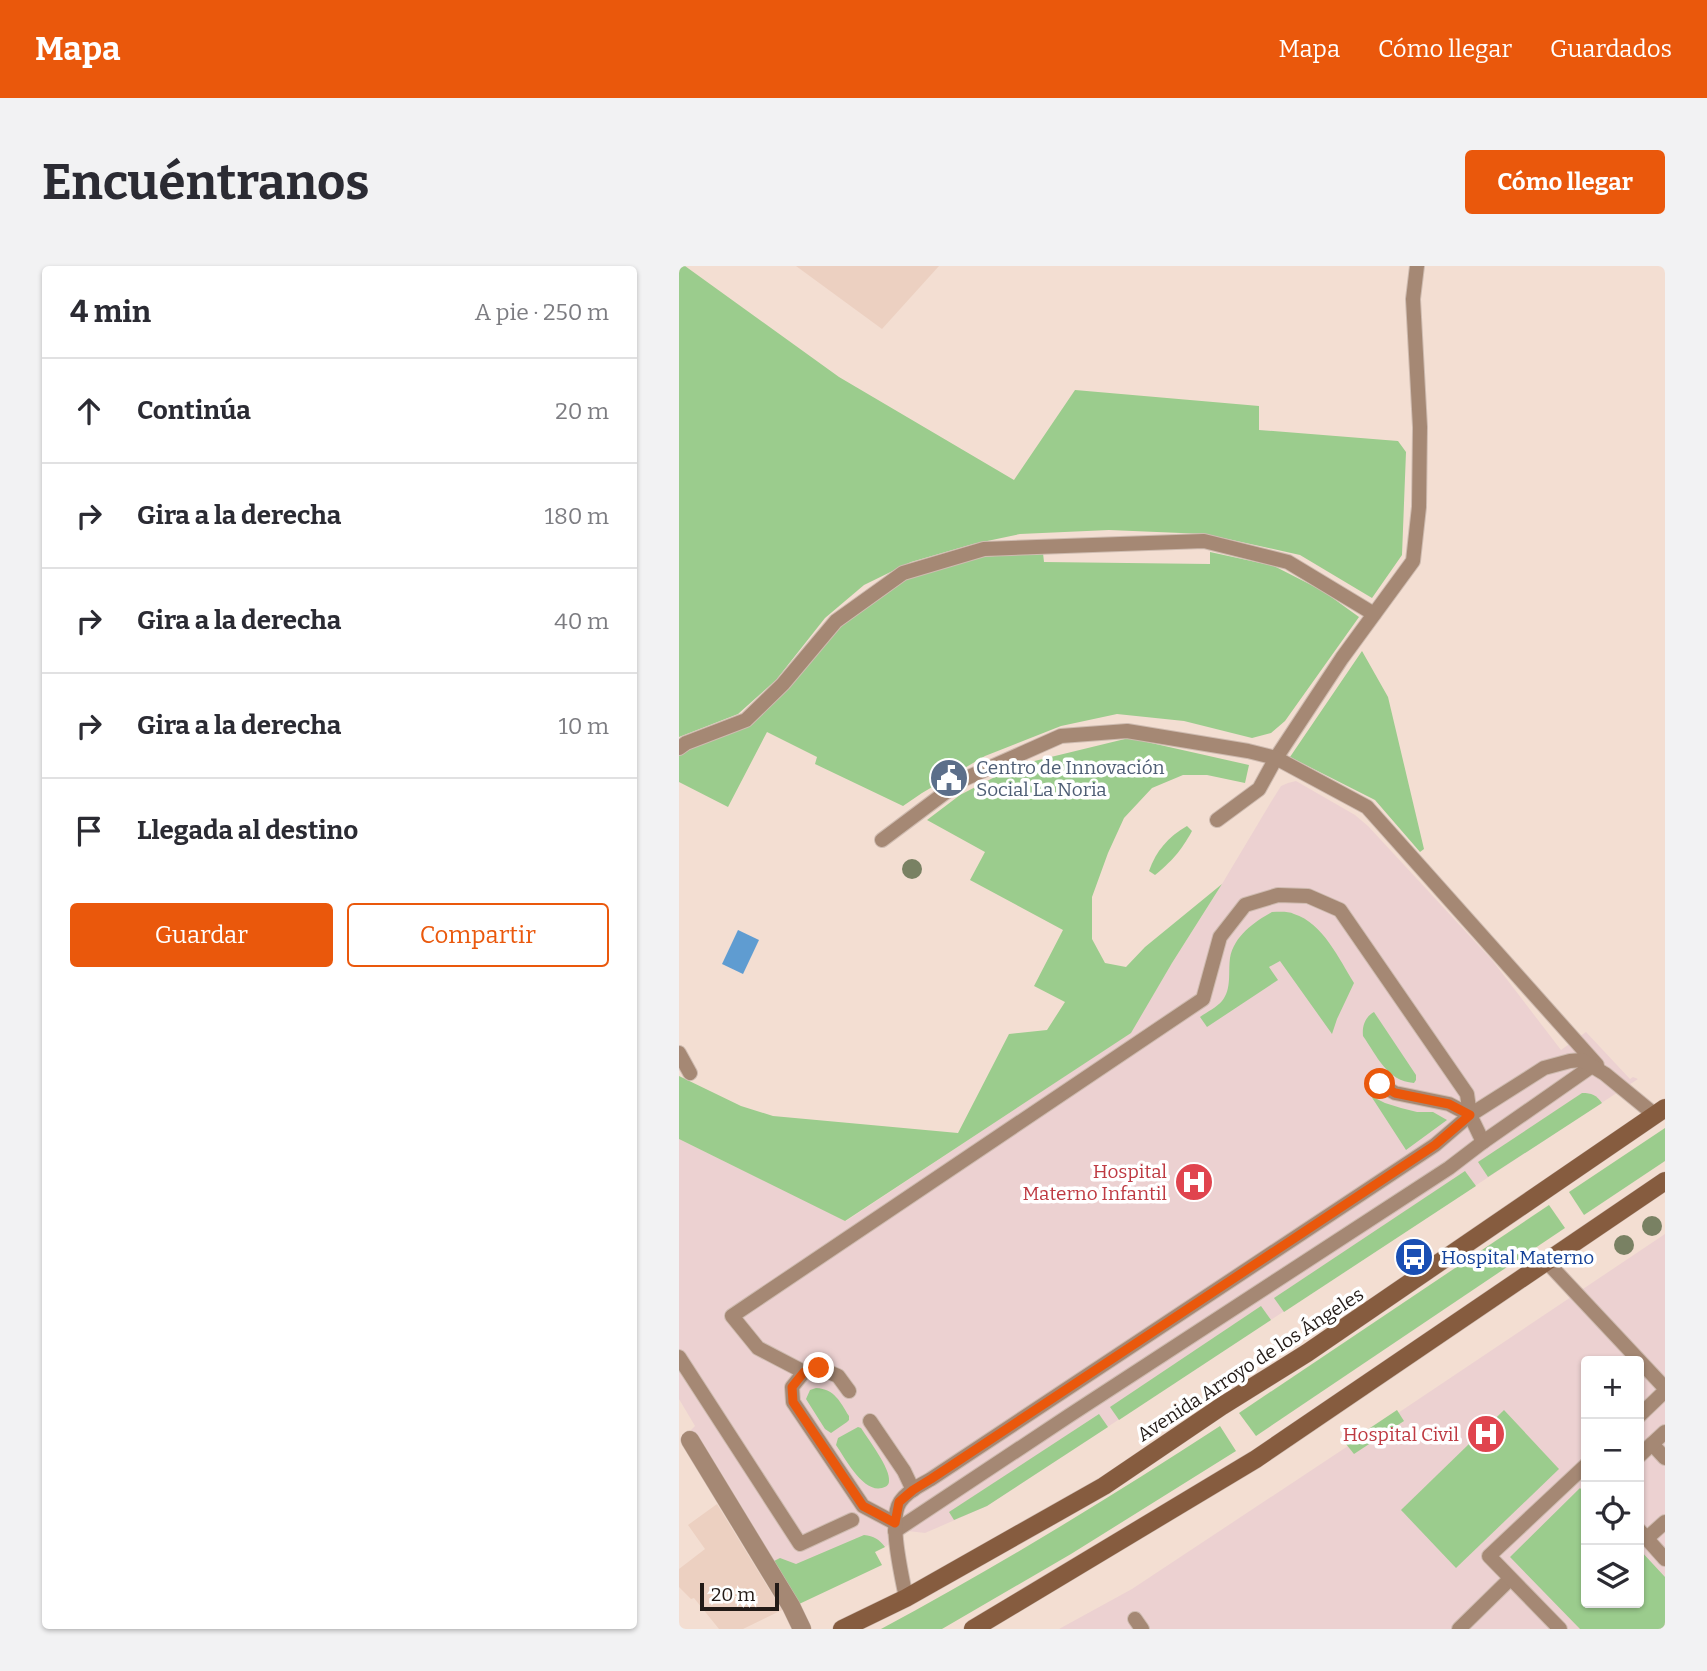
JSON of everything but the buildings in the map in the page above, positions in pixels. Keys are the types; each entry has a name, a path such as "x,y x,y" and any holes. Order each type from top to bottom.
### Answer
{"main road":[{"name":"Avenida Arroyo de los Ángeles","path":"842,1629 906,1598 1104,1486 1222,1406 1307,1353 1660,1111"},
{"path":"973,1629 1255,1459 1665,1181"}],"street":[{"path":"690,1440 791,1606 802,1629"}],"lane":[{"path":"1217,820 1259,789 1276,758 1342,658 1413,561 1419,507 1420,427 1413,299 1417,266"},
{"path":"679,748 746,720 783,684 836,621 903,573 984,550 1205,541 1288,562 1374,614"},
{"path":"882,840 962,780 1062,736 1127,731 1276,758 1367,807 1599,1070"},
{"path":"804,1372 758,1348 731,1315 1203,999 1220,937 1245,905 1278,895 1308,896 1340,910 1467,1094 1470,1115 1483,1142"},
{"path":"679,1053 690,1073"},
{"path":"906,1598 895,1527 899,1502 913,1490 1435,1145 1470,1115 1544,1068 1582,1060 1660,1111"},
{"path":"895,1527 1437,1175 1483,1142 1599,1070"},
{"path":"1380,1084 1395,1093 1449,1104 1470,1115"},
{"path":"1546,1261 1665,1390 1644,1411"},
{"path":"679,1357 800,1544 852,1520"},
{"path":"849,1391 838,1376 819,1368 804,1372 792,1387 793,1402 863,1506 895,1527"},
{"path":"870,1421 904,1471 913,1490"},
{"path":"1644,1451 1665,1432"},
{"path":"1652,1444 1665,1458"},
{"path":"1560,1629 1489,1556 1581,1473"},
{"path":"1644,1533 1665,1522"},
{"path":"1644,1535 1665,1559"},
{"path":"1459,1629 1510,1579"}],"shaded area":[{"path":"796,266 939,266 882,329"},
{"name":"Hospital Materno Infantil","path":"1296,781 1355,815 1368,826 1492,960 1561,1050 1586,1032 1630,1079 1638,1079 987,1506 925,1533 908,1531 885,1547 787,1586 691,1430 695,1426 679,1399 679,1139 846,1221 1130,1033 1281,786"},
{"name":"Hospital Civil","path":"1665,1234 1665,1629 1059,1629 1132,1589 1348,1446 1354,1453 1403,1422 1398,1413"},
{"path":"717,1504 782,1610 743,1629 719,1629 694,1598 691,1599 679,1587 679,1569 705,1549 688,1525"}],"green space":[{"path":"679,266 685,266 839,377 1014,480 1075,390 1259,406 1259,430 1398,441 1406,452 1402,555 1372,598 1300,555 1205,534 1109,530 1020,534 973,544 911,562 864,585 825,618 776,680 738,714 679,737"},
{"path":"1210,552 1274,566 1323,591 1359,617 1285,721 1271,733 1252,738 1184,721 1117,714 1061,726 985,756 903,806 815,764 817,757 767,732 728,807 679,782 679,756 691,748 750,726 786,689 837,625 903,581 947,565 980,557 1043,553 1044,562 1210,564"},
{"path":"1362,651 1388,697 1424,849 1420,852 1375,800 1290,757"},
{"path":"1129,738 1249,765 1245,783 1207,775 1183,775 1152,788 1124,818 1108,853 1092,897 1092,939 1105,963 1126,967 1145,947 1222,884 1131,1033 845,1221 679,1139 679,1076 741,1106 773,1116 958,1133 1009,1034 1047,1030 1065,1002 1034,986 1063,930 970,880 985,852 927,820 960,795 1018,765"},
{"path":"1187,826 1192,831 1176,855 1155,875 1149,871 1163,845"},
{"path":"1272,912 1292,913 1313,925 1322,933 1354,983 1332,1034 1280,961 1269,967 1278,980 1207,1027 1200,1017 1225,996 1232,950 1240,936"},
{"path":"1374,1012 1416,1075 1414,1083 1390,1073 1363,1036 1365,1022"},
{"path":"1582,1093 1593,1095 1602,1103 1488,1177 1478,1162"},
{"path":"1371,1096 1401,1108 1433,1112 1447,1120 1406,1150"},
{"path":"1665,1128 1665,1161 1584,1215 1569,1192"},
{"path":"1465,1171 1476,1186 1284,1312 1274,1298"},
{"path":"1549,1205 1565,1228 1256,1436 1239,1413"},
{"path":"1261,1306 1271,1320 1119,1420 1110,1407"},
{"path":"816,1388 832,1394 849,1416 847,1422 831,1433 825,1429 806,1399 810,1390"},
{"path":"1397,1410 1404,1421 1354,1454 1346,1444"},
{"path":"1504,1410 1559,1469 1456,1568 1401,1510"},
{"path":"1099,1414 1108,1427 987,1506 954,1520 949,1512"},
{"path":"1220,1426 1236,1451 1071,1554 942,1629 881,1629 1052,1531"},
{"path":"858,1427 869,1439 886,1469 889,1481 885,1487 875,1488 861,1480 836,1445 838,1438"},
{"path":"1580,1488 1581,1608 1644,1608 1644,1554 1665,1577 1665,1629 1580,1629 1510,1557"},
{"path":"864,1535 876,1538 885,1547 875,1552 882,1565 797,1605 772,1562 780,1558 796,1564"}],"water":[{"path":"738,930 759,940 743,974 722,964"}],"place":[{"name":"Centro de Innovación Social La Noria","path":"949,778"},
{"name":"Hospital Materno Infantil","path":"1194,1182"},
{"name":"Hospital Materno","path":"1414,1257"},
{"name":"Hospital Civil","path":"1486,1434"}],"route":[{"path":"819,1368 804,1372 792,1387 793,1402 863,1506 895,1523 899,1502 913,1490 1435,1145 1470,1115 1449,1104 1395,1093 1380,1084"}]}
